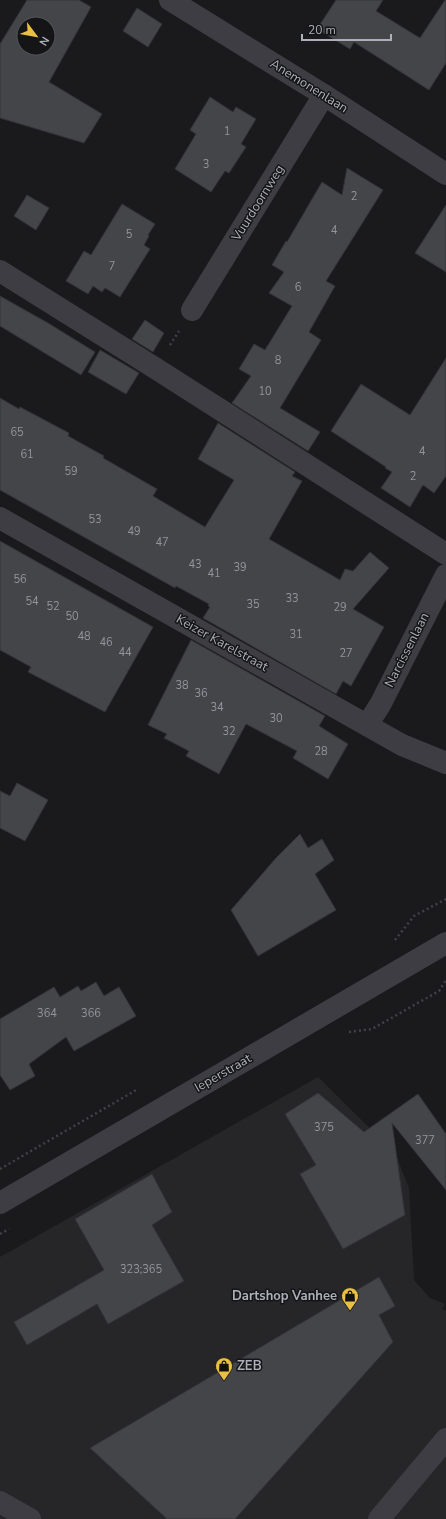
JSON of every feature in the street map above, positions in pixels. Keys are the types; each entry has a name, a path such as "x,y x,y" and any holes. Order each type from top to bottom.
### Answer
{"street":[{"name":"Anemonenlaan","path":"170,0 196,7 324,95 446,174"},
{"name":"Vuurdoornweg","path":"192,310 324,95"},
{"path":"0,271 446,554"},
{"name":"Keizer Karelstraat","path":"0,518 402,745 446,763"},
{"name":"Narcissenlaan","path":"367,725 380,705 446,575"},
{"name":"Ieperstraat","path":"0,1203 446,943"},
{"path":"379,1519 446,1439"},
{"path":"0,1502 30,1519"}],"path":[{"path":"155,368 192,310"},
{"path":"388,944 395,940 414,916 446,899"},
{"path":"344,1035 351,1031 372,1029 439,991 446,980"},
{"path":"0,1169 141,1088"}],"shaded area":[{"path":"318,1077 395,1153 409,1188 414,1280 430,1298 445,1304 442,1309 446,1311 446,1519 0,1519 0,1257"}],"building":[{"path":"27,0 79,0 91,7 49,82 102,114 84,143 0,118 0,44 16,18 16,56 56,56 56,16 17,16"},
{"path":"336,0 383,0 376,11 420,38 446,0 446,63 429,90 354,42 350,49 317,29"},
{"path":"137,8 162,24 148,47 123,31"},
{"path":"210,97 233,112 236,107 256,119 241,144 246,147 229,173 225,171 211,192 175,169 196,134 190,130"},
{"path":"347,168 383,190 326,281 335,286 309,332 321,340 280,408 320,432 308,451 232,403 251,376 239,369 254,344 265,350 292,306 269,293 284,272 272,265 322,182 342,195"},
{"path":"27,195 49,208 36,230 14,216"},
{"path":"122,204 155,224 144,245 150,249 120,297 105,288 102,292 93,286 88,294 66,281 84,251 91,255"},
{"path":"446,205 446,272 415,253"},
{"path":"0,296 95,352 81,375 0,326"},
{"path":"145,320 164,333 153,352 132,339"},
{"path":"100,350 139,373 126,394 88,372"},
{"path":"446,358 446,476 434,493 423,485 410,507 381,488 392,472 331,431 361,384 410,415"},
{"path":"0,398 19,409 20,407 69,433 68,436 104,456 103,458 157,489 153,496 205,527 234,480 198,459 218,423 295,472 292,476 302,481 269,539 340,580 345,569 353,571 370,552 389,568 353,609 384,627 351,686 343,681 336,694 203,618 210,607 208,606 209,604 176,586 175,588 0,490"},
{"path":"0,541 153,627 105,712 28,672 31,667 0,650"},
{"path":"191,640 325,716 319,726 348,744 328,779 293,758 297,751 246,724 219,774 186,756 189,751 164,738 167,734 148,725"},
{"path":"17,783 48,800 25,841 0,828 0,791 10,796"},
{"path":"300,834 308,848 322,839 334,860 315,874 336,910 258,956 231,910 276,858"},
{"path":"96,982 104,996 119,987 136,1016 74,1051 66,1037 29,1064 35,1076 10,1090 0,1075 0,1019 54,987 60,997 78,986 81,991"},
{"path":"318,1093 364,1132 418,1094 446,1134 446,1190 392,1123 405,1215 343,1249 300,1174 316,1165 285,1114"},
{"path":"152,1174 172,1212 152,1225 184,1281 108,1324 97,1304 27,1345 14,1322 104,1270 75,1219"},
{"path":"379,1277 395,1306 379,1315 393,1342 235,1519 167,1519 90,1448"}],"place":[{"name":"Dartshop Vanhee","path":"350,1311"},
{"name":"ZEB","path":"224,1381"}]}
